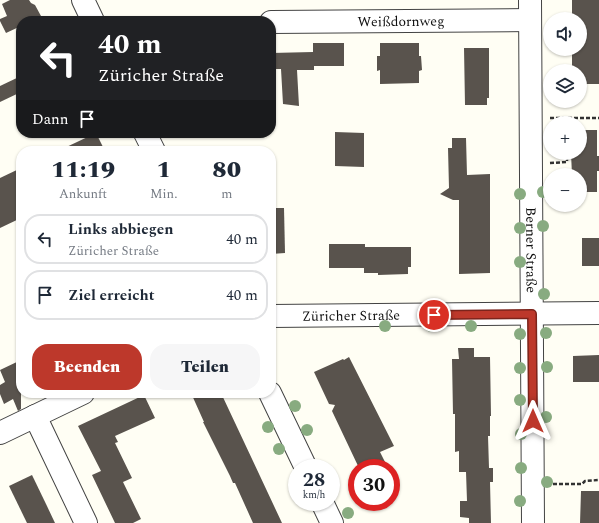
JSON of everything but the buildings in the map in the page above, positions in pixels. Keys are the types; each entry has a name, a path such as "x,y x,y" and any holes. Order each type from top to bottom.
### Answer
{"street":[{"path":"83,0 91,16"},
{"name":"Weißdornweg","path":"276,22 530,10"},
{"name":"Berner Straße","path":"530,10 533,523"},
{"name":"Züricher Straße","path":"276,316 599,314"},
{"path":"0,433 73,398"},
{"path":"272,398 302,459"},
{"path":"35,416 86,523"},
{"path":"326,511 332,523"}],"path":[{"path":"587,118 599,118"},
{"path":"548,163 567,162 567,160"},
{"path":"549,484 582,484 586,480 599,480"}],"route":[{"path":"434,315 532,314 533,421"}]}
